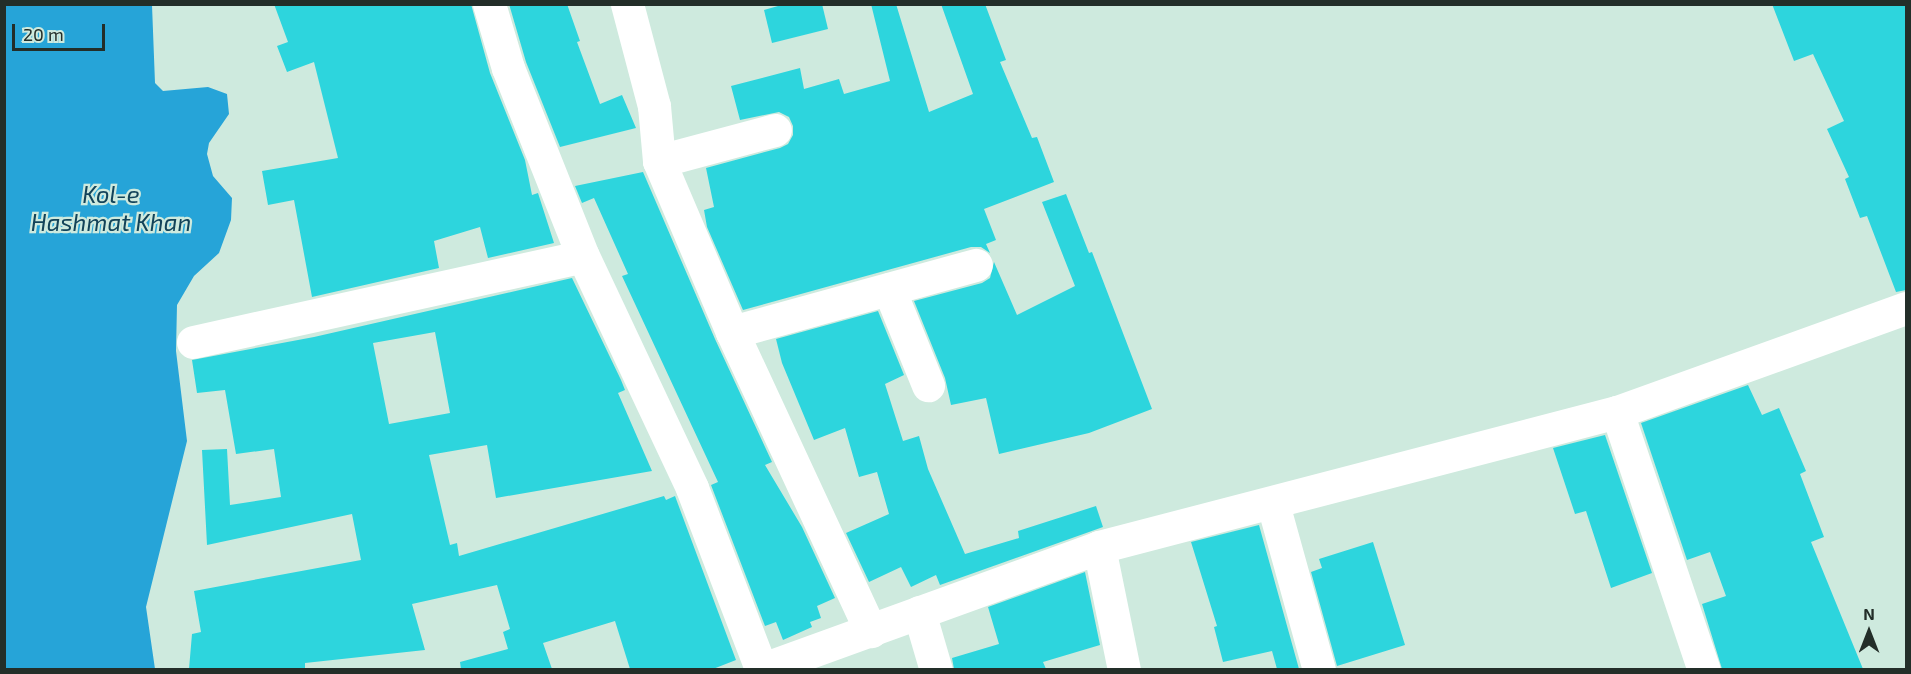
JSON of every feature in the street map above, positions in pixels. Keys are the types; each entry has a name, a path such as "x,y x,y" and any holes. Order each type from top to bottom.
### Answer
{"street":[{"path":"489,4 508,68 583,256 692,488 760,669 871,631 1099,546 1274,504 1617,412 1906,308"},
{"path":"627,4 654,106 658,160 732,332 871,631"},
{"path":"658,160 775,130"},
{"path":"193,342 583,256"},
{"path":"732,332 976,265"},
{"path":"889,288 928,385"},
{"path":"1617,412 1704,669"},
{"path":"1274,504 1319,669"},
{"path":"1099,546 1124,669"},
{"path":"919,612 936,669"}],"water":[{"name":"Kol-e Hashmat Khan","path":"4,5 152,5 155,83 163,91 208,87 227,94 229,114 209,143 207,154 213,176 232,198 231,220 219,253 194,276 177,305 176,351 187,441 146,607 155,669 5,669"}],"building":[{"path":"274,4 471,4 490,73 525,160 532,195 538,193 554,243 488,258 480,227 434,241 439,268 312,297 294,200 268,205 262,171 338,158 314,62 287,72 277,46 288,42"},
{"path":"509,4 567,4 580,41 577,42 600,104 622,95 636,128 560,147 526,62"},
{"path":"785,4 822,4 828,29 772,43 764,10"},
{"path":"871,4 896,4 929,112 973,94 941,4 985,4 1006,60 1000,62 1032,138 1037,137 1054,182 984,209 996,240 986,244 990,253 981,247 971,247 743,310 707,227 704,210 714,207 706,168 780,148 788,144 793,135 793,126 789,117 779,112 740,120 731,86 800,68 804,89 839,79 844,94 890,81"},
{"path":"1772,4 1906,4 1906,290 1896,292 1867,216 1860,218 1845,179 1849,177 1827,129 1844,121 1813,54 1794,61"},
{"path":"643,172 715,339 772,462 765,465 802,527 835,598 817,606 821,618 810,622 812,627 783,640 776,622 765,626 711,485 718,482 622,276 628,274 594,198 582,203 575,186"},
{"path":"1066,194 1089,253 1092,252 1152,409 1089,433 999,454 986,398 951,405 945,378 914,301 982,283 990,278 994,262 1017,315 1075,286 1042,202"},
{"path":"572,278 621,380 625,390 618,393 652,471 496,498 487,445 429,455 450,545 457,543 459,556 664,496 666,500 675,496 736,660 713,669 630,669 615,621 543,643 552,669 461,669 460,662 508,649 503,632 510,629 497,585 412,604 425,650 305,663 305,669 189,669 192,634 201,632 194,591 361,560 352,514 207,545 202,450 227,449 230,505 281,497 274,449 236,454 225,390 197,393 192,360 314,337","holes":["435,332 450,413 389,424 373,343"]},
{"path":"878,311 904,375 885,384 903,441 919,436 928,469 965,554 1019,538 1018,531 1096,506 1103,527 940,585 936,575 911,587 901,567 869,582 846,533 889,514 877,472 859,477 845,428 814,440 782,363 776,339"},
{"path":"1748,385 1762,415 1779,408 1806,471 1800,474 1824,537 1811,542 1863,669 1722,669 1702,604 1726,596 1710,552 1687,560 1641,423"},
{"path":"1605,435 1652,573 1611,588 1586,511 1575,514 1553,448"},
{"path":"1259,525 1299,669 1277,669 1272,651 1223,662 1214,627 1217,626 1191,542"},
{"path":"1373,542 1405,645 1337,666 1311,572 1322,568 1319,559"},
{"path":"1085,572 1100,645 1043,662 1046,669 954,669 952,658 999,644 988,607"}]}
